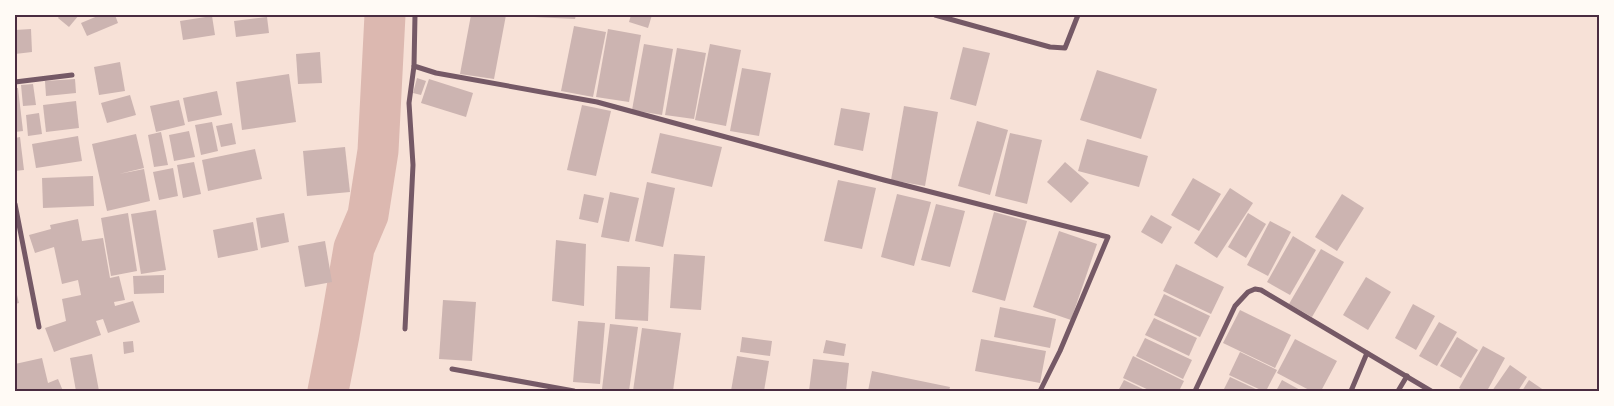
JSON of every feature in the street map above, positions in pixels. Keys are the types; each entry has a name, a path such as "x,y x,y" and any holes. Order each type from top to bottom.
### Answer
{"street":[{"path":"405,329 413,165 409,103 414,66 415,15"},
{"path":"935,15 1050,47 1065,48 1078,15"},
{"path":"414,66 436,73 597,102 884,180 1108,237 1060,351 1040,391"},
{"path":"15,82 72,75"},
{"path":"15,202 39,327"},
{"path":"1195,391 1235,306 1248,292 1254,289 1260,290 1431,391"},
{"path":"1351,391 1367,353"},
{"path":"452,369 574,391"},
{"path":"1398,391 1407,376"}],"building":[{"path":"60,15 79,15 69,27 58,18"},
{"path":"100,15 115,15 118,23 87,36 81,23"},
{"path":"471,15 506,15 494,79 460,74"},
{"path":"535,15 576,15 575,19 534,17"},
{"path":"631,15 652,15 648,28 629,22"},
{"path":"212,16 215,35 183,40 180,21"},
{"path":"267,17 269,33 236,37 234,21"},
{"path":"574,26 606,32 593,97 561,91"},
{"path":"31,29 32,52 15,54 15,30"},
{"path":"608,29 641,35 629,102 596,97"},
{"path":"644,44 673,49 662,115 632,110"},
{"path":"710,44 741,50 726,126 695,120"},
{"path":"963,47 990,53 976,106 950,99"},
{"path":"677,48 706,53 694,119 665,115"},
{"path":"320,52 322,83 298,84 296,54"},
{"path":"120,62 125,91 99,95 94,67"},
{"path":"742,68 771,73 759,136 730,131"},
{"path":"1097,70 1157,89 1141,139 1080,120"},
{"path":"289,74 296,122 242,130 236,82"},
{"path":"417,78 426,81 421,95 413,93"},
{"path":"75,79 76,93 46,96 45,81"},
{"path":"429,79 473,93 466,117 421,103"},
{"path":"33,84 36,105 23,106 21,85"},
{"path":"15,88 18,88 23,131 15,132"},
{"path":"217,91 222,115 188,122 183,98"},
{"path":"130,95 136,115 107,123 101,103"},
{"path":"179,100 185,125 156,132 150,106"},
{"path":"76,101 79,128 46,132 43,105"},
{"path":"582,105 611,111 596,176 567,170"},
{"path":"904,106 938,112 925,186 891,180"},
{"path":"841,108 870,113 863,151 834,145"},
{"path":"39,113 42,134 28,136 26,115"},
{"path":"977,121 1008,130 990,195 958,186"},
{"path":"212,122 218,151 201,155 195,125"},
{"path":"232,123 236,144 221,147 216,126"},
{"path":"189,131 195,157 174,161 169,135"},
{"path":"161,132 168,165 154,167 148,135"},
{"path":"660,133 722,147 712,187 651,173"},
{"path":"1010,133 1042,140 1027,204 995,196"},
{"path":"136,134 144,168 119,174 144,169 150,201 107,211 92,144"},
{"path":"78,136 82,161 36,168 32,144"},
{"path":"20,137 24,170 15,171 15,138"},
{"path":"1087,139 1148,156 1139,187 1078,171"},
{"path":"345,147 350,192 307,196 303,151"},
{"path":"255,149 262,179 208,191 202,160"},
{"path":"194,162 201,194 183,198 177,165"},
{"path":"1065,162 1089,183 1071,203 1047,182"},
{"path":"173,168 178,196 159,200 153,172"},
{"path":"93,176 94,206 43,208 42,178"},
{"path":"1193,178 1221,194 1199,231 1171,215"},
{"path":"838,180 876,188 862,249 824,241"},
{"path":"647,182 675,188 663,247 635,241"},
{"path":"1230,188 1253,203 1217,258 1194,243"},
{"path":"610,192 639,198 629,242 601,237"},
{"path":"584,194 604,198 598,223 579,219"},
{"path":"897,194 931,202 914,266 881,257"},
{"path":"1342,194 1364,208 1337,251 1315,237"},
{"path":"936,204 965,211 950,267 921,260"},
{"path":"156,210 166,270 141,274 131,214"},
{"path":"994,212 1027,221 1005,301 972,292"},
{"path":"128,213 137,271 111,276 101,218"},
{"path":"284,213 289,242 261,248 256,218"},
{"path":"1248,213 1266,224 1246,258 1228,247"},
{"path":"1151,215 1172,227 1162,244 1141,232"},
{"path":"78,219 82,241 103,238 110,278 119,276 125,300 114,302 115,306 133,301 140,322 108,333 103,319 96,321 101,335 54,352 45,328 66,321 62,299 81,295 78,280 62,284 54,247 35,253 29,235 51,229 50,225"},
{"path":"1270,221 1291,232 1268,276 1247,265"},
{"path":"253,222 258,250 218,258 213,230"},
{"path":"1059,231 1097,244 1071,320 1033,307"},
{"path":"1293,236 1316,250 1290,295 1267,282"},
{"path":"556,240 586,244 584,306 552,301"},
{"path":"325,241 332,282 305,287 298,246"},
{"path":"1321,249 1344,262 1312,317 1289,304"},
{"path":"674,254 705,256 701,310 670,308"},
{"path":"1176,264 1224,287 1211,314 1163,291"},
{"path":"617,266 650,267 648,321 615,319"},
{"path":"164,275 164,293 134,294 133,276"},
{"path":"1366,277 1391,292 1368,330 1343,315"},
{"path":"15,287 19,303 15,304"},
{"path":"1164,294 1210,316 1200,337 1154,315"},
{"path":"443,300 476,302 472,361 439,359"},
{"path":"1413,304 1435,316 1416,350 1395,338"},
{"path":"1000,307 1056,319 1050,348 994,337"},
{"path":"1240,310 1291,335 1275,368 1223,343"},
{"path":"1154,318 1197,338 1189,356 1145,335"},
{"path":"578,321 605,323 600,384 573,382"},
{"path":"1439,322 1457,332 1437,366 1419,356"},
{"path":"610,324 638,327 629,391 602,389"},
{"path":"642,328 681,333 673,391 633,391"},
{"path":"742,337 772,341 770,356 740,352"},
{"path":"1457,337 1478,350 1461,378 1440,366"},
{"path":"1145,338 1192,360 1183,379 1136,356"},
{"path":"981,339 1046,351 1040,383 975,371"},
{"path":"1295,339 1337,361 1321,391 1311,391 1277,373"},
{"path":"826,340 846,344 844,356 823,353"},
{"path":"133,341 134,352 124,354 123,342"},
{"path":"1483,346 1505,358 1487,391 1464,391 1459,388"},
{"path":"1240,352 1277,370 1266,391 1229,375"},
{"path":"92,354 99,391 76,391 70,358"},
{"path":"737,356 769,361 764,391 731,391"},
{"path":"1133,356 1184,381 1179,391 1151,391 1123,378"},
{"path":"42,358 48,383 58,379 63,391 28,391 32,389 15,391 15,364"},
{"path":"813,359 849,363 846,391 809,391"},
{"path":"1510,365 1527,377 1518,391 1492,391"},
{"path":"872,371 950,387 949,391 868,391"},
{"path":"1230,377 1260,391 1223,391"},
{"path":"1124,380 1147,391 1118,391"},
{"path":"1282,380 1302,391 1276,391"},
{"path":"1529,380 1545,391 1522,391"}],"waterway":[{"path":"328,391 354,248 368,215 378,151 385,15"}]}
